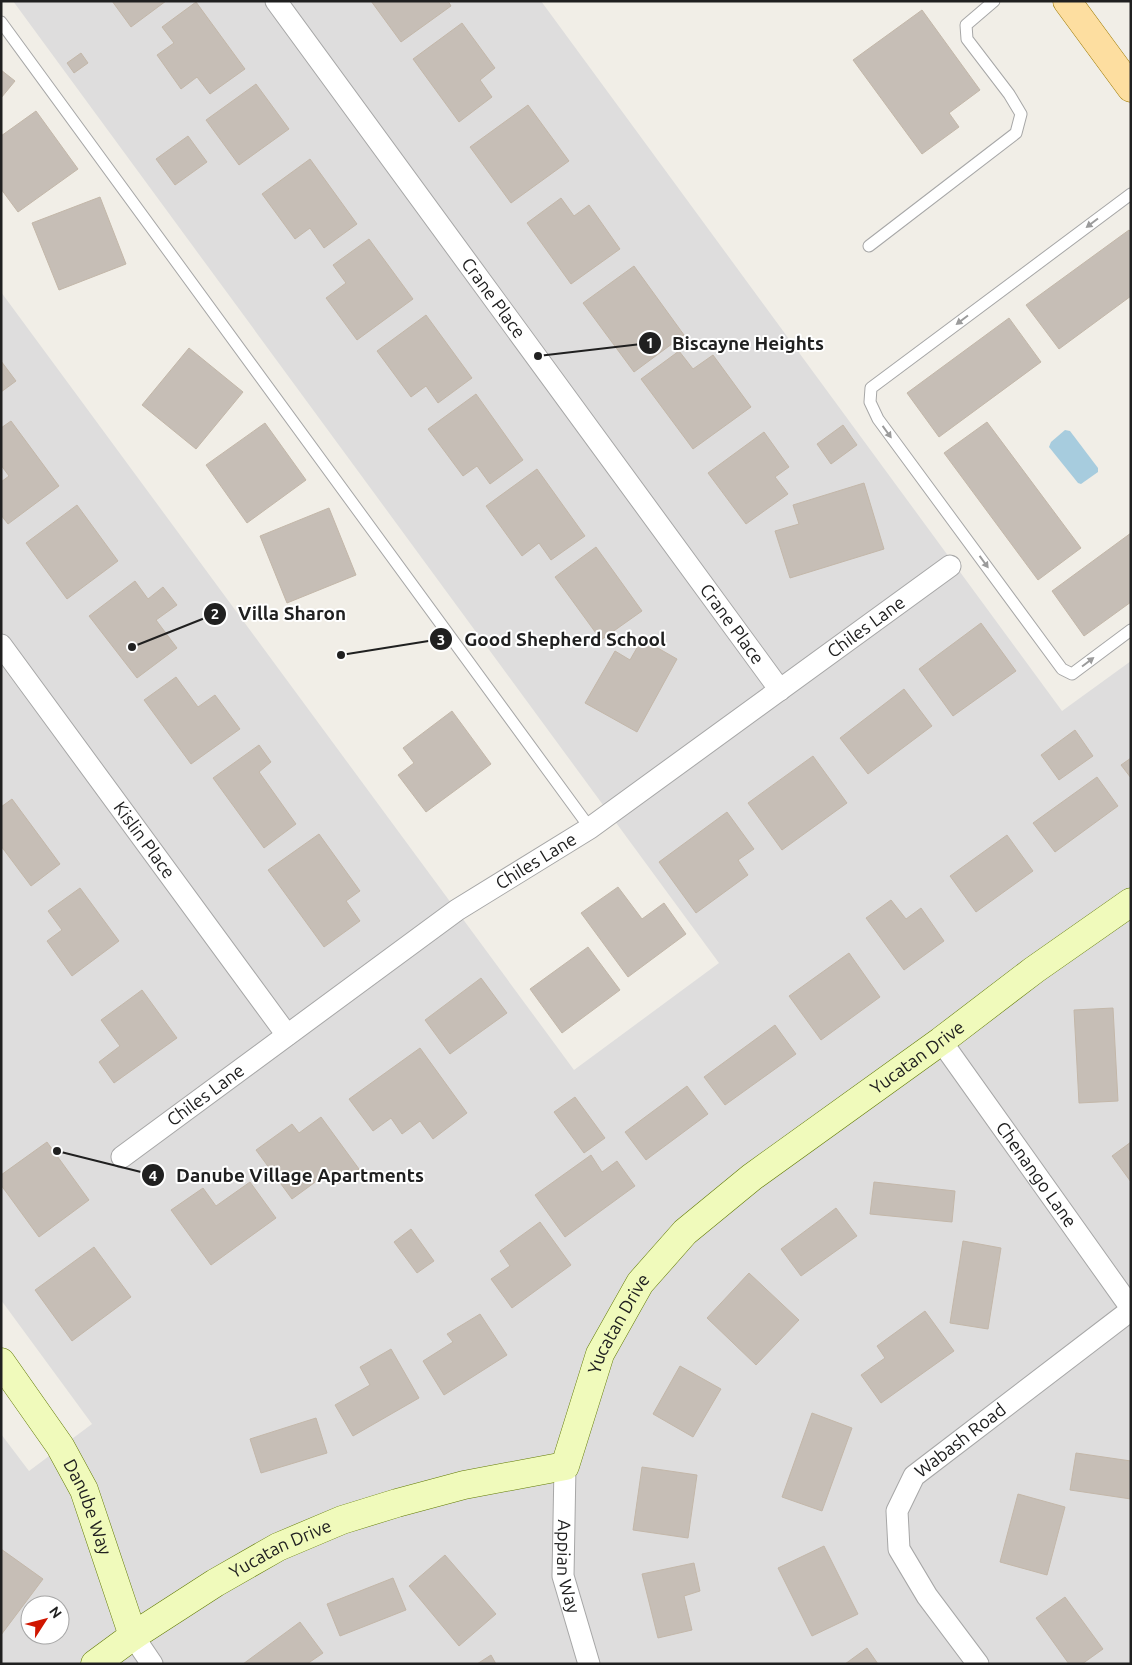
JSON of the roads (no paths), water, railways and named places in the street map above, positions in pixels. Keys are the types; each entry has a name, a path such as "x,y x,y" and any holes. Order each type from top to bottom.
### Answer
{"main road":[{"path":"1067,1 1131,88"}],"street":[{"name":"Crane Place","path":"276,1 780,690"},
{"name":"Chiles Lane","path":"122,1157 457,910 590,828 950,566"},
{"name":"Kislin Place","path":"1,645 287,1035"},
{"name":"Yucatan Drive","path":"95,1664 133,1636 215,1583 278,1547 342,1520 464,1485 565,1466 600,1354 640,1283 685,1232 752,1177 940,1041 1034,970 1131,902"},
{"name":"Chenango Lane","path":"940,1041 1131,1309"},
{"name":"Wabash Road","path":"978,1664 927,1596 899,1549 897,1512 914,1476 1131,1309"},
{"name":"Danube Way","path":"1,1362 60,1446 84,1490 133,1636 152,1664"},
{"name":"Appian Way","path":"565,1466 563,1576 589,1664"}],"lane":[{"path":"869,246 1016,133 1021,114 1009,94 967,39 966,25 994,1"},
{"path":"1,22 590,828"},
{"path":"1131,194 871,388 870,402 878,419 1062,668 1072,674 1131,630"}],"water":[{"path":"1065,430 1070,431 1098,468 1098,472 1081,484 1078,483 1049,447 1051,442"}],"place":[{"name":"Biscayne Heights","path":"538,356"},
{"name":"Villa Sharon","path":"132,647"},
{"name":"Good Shepherd School","path":"341,655"},
{"name":"Danube Village Apartments","path":"57,1151"}]}
